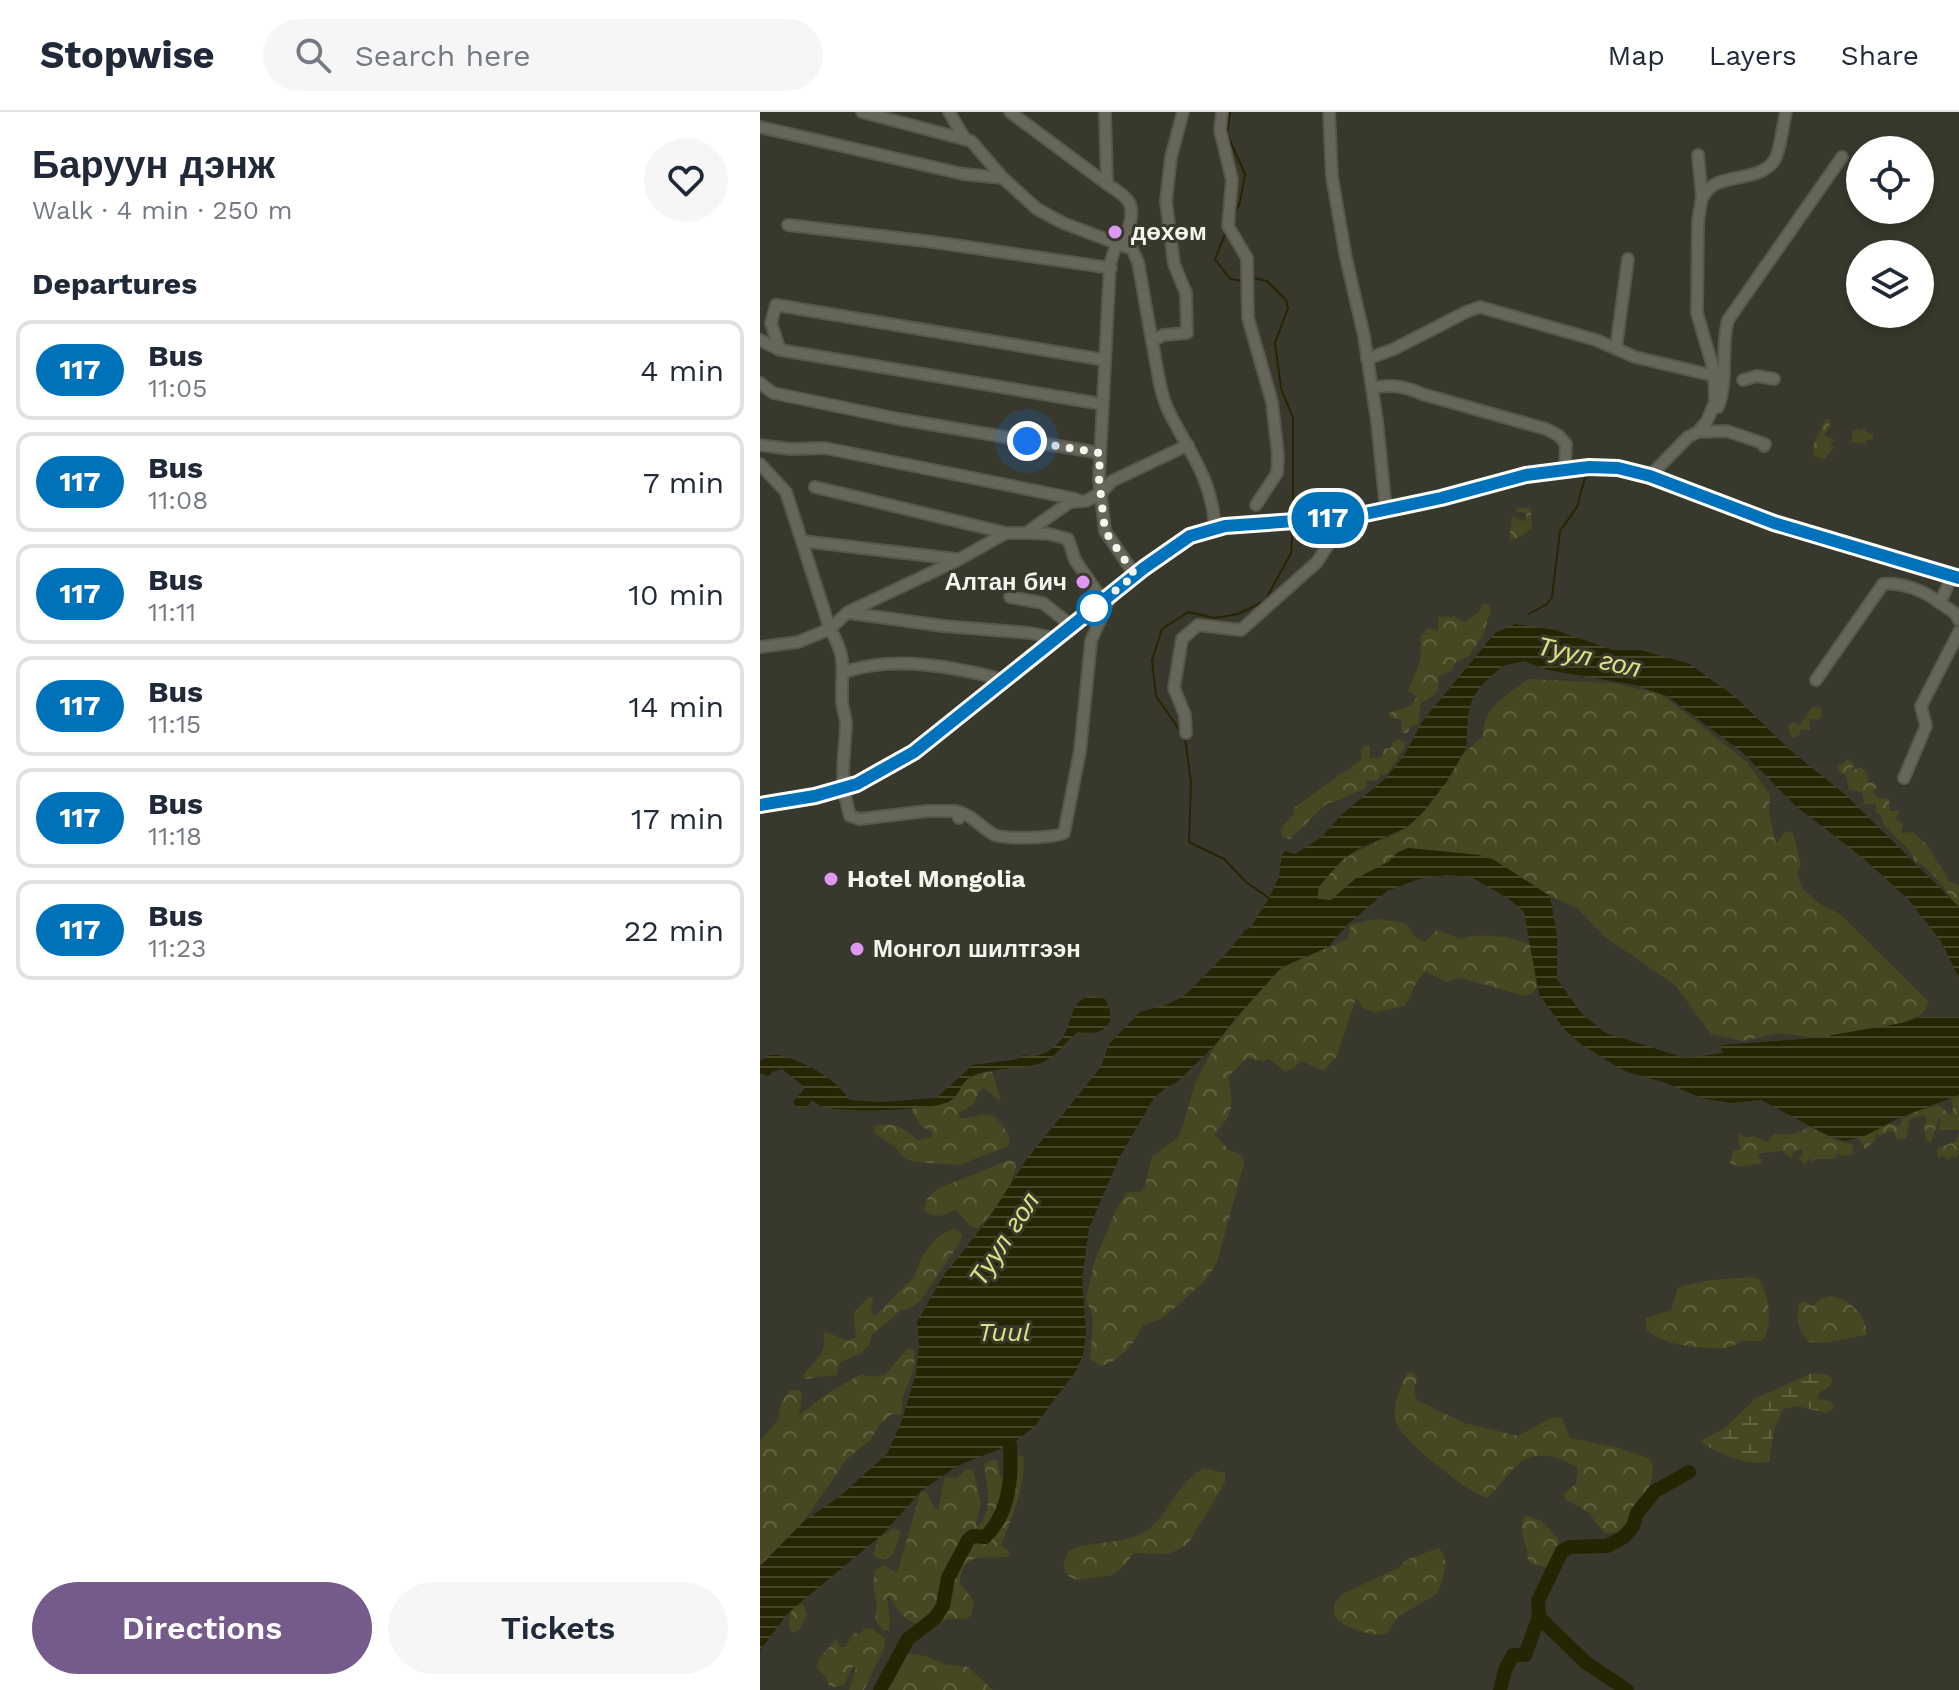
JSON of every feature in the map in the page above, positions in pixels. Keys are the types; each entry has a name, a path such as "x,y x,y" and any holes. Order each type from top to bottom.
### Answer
{"main road":[{"path":"760,805 815,796 857,784 914,752 1135,575 1190,536 1215,528 1334,518 1386,510 1526,475 1589,467 1618,468 1650,476 1774,523 1956,577"}],"street":[{"path":"862,112 971,141 1003,178 1037,209 1063,223 1132,249 1138,262 1168,411 1188,445 1214,503 1215,528"},
{"path":"949,112 965,139"},
{"path":"1010,112 1126,198 1131,211 1125,236 1112,254 1100,453 1105,531 1135,575"},
{"path":"1105,112 1107,184"},
{"path":"1152,341 1163,335 1187,333 1186,293 1174,264 1166,201 1171,157 1183,112"},
{"path":"1222,112 1220,130 1232,180 1228,226 1247,258 1248,318 1272,402 1278,455 1277,473 1256,505"},
{"path":"1329,112 1332,177 1372,388 1386,510"},
{"path":"1702,201 1713,184 1751,176 1775,161 1786,112"},
{"path":"760,127 963,174 1003,178"},
{"path":"1698,155 1702,201 1698,221 1697,313 1716,388 1713,410 1703,432"},
{"path":"1703,432 1723,395 1726,370 1722,355 1723,338 1728,320 1842,157"},
{"path":"788,225 1111,268"},
{"path":"1616,348 1628,259"},
{"path":"780,350 771,323 776,305 1105,360"},
{"path":"1367,359 1480,307 1596,340 1635,357 1715,376"},
{"path":"760,340 780,350 1102,404"},
{"path":"1743,380 1757,376 1774,379"},
{"path":"760,383 773,393 899,419 1100,453"},
{"path":"1372,388 1404,386 1422,394 1546,429 1566,444 1565,470"},
{"path":"1650,476 1688,437 1703,432 1727,431 1764,446"},
{"path":"760,445 825,448 1086,501"},
{"path":"1026,533 1070,502 1086,501 1101,493 1112,481 1188,445"},
{"path":"760,464 786,492 840,651 845,672 842,702 846,721 842,788 850,816 860,819 927,811 972,817 1001,838 1064,833 1080,751 1091,641 1107,598 1075,560 1068,539 1049,534 1006,533 815,487"},
{"path":"1186,733 1185,715 1174,688 1182,639 1198,625 1241,630 1317,562 1328,545 1334,518"},
{"path":"760,647 798,642 830,629 848,612 958,560 1006,533"},
{"path":"802,541 958,560"},
{"path":"1940,603 1956,577"},
{"path":"1816,680 1883,584 1909,587 1958,612"},
{"path":"1010,597 1043,603 1072,626"},
{"path":"848,612 1056,638"},
{"path":"1904,778 1926,726 1921,706 1959,632"},
{"path":"845,672 859,667 916,664 970,671 1005,680"}],"green space":[{"path":"1826,419 1830,420 1829,429 1824,435 1835,440 1830,442 1834,447 1825,459 1813,456 1814,443"},
{"path":"1858,428 1873,433 1873,440 1867,440 1866,444 1852,442 1852,431"},
{"path":"1516,509 1531,509 1532,529 1519,538 1509,540 1512,517 1526,520 1526,513 1517,512"},
{"path":"1482,603 1489,605 1491,610 1483,635 1469,656 1456,662 1451,671 1438,676 1436,693 1421,703 1418,724 1410,727 1408,733 1401,733 1402,720 1389,717 1389,713 1411,706 1417,696 1408,691 1420,658 1420,637 1428,628 1438,630 1438,617 1454,616 1464,622 1479,612"},
{"path":"1529,679 1612,683 1661,694 1747,762 1770,795 1769,811 1776,844 1786,831 1793,833 1801,865 1797,873 1803,889 1820,904 1840,914 1929,1002 1922,1014 1902,1023 1815,1038 1779,1033 1743,1041 1711,1034 1675,985 1605,937 1577,908 1550,896 1494,860 1479,855 1408,848 1355,879 1331,900 1318,899 1320,885 1338,863 1407,827 1423,813 1468,749 1483,736 1492,709"},
{"path":"1812,708 1821,708 1819,720 1809,719 1810,730 1800,729 1800,734 1795,738 1791,736 1788,726 1794,722 1800,725"},
{"path":"1398,739 1405,743 1404,749 1386,775 1381,774 1377,781 1367,780 1366,789 1327,803 1290,839 1282,837 1281,828 1293,815 1294,808 1362,759 1364,745 1370,746 1370,758 1378,759 1384,749 1391,748"},
{"path":"1848,759 1854,764 1851,771 1860,767 1867,772 1868,782 1873,782 1877,788 1873,790 1877,797 1889,799 1890,811 1901,811 1895,819 1903,824 1901,833 1913,832 1927,845 1948,878 1946,880 1959,885 1959,906 1953,904 1938,880 1915,861 1908,848 1887,828 1881,815 1876,812 1876,803 1865,805 1862,792 1849,790 1846,776 1839,772 1838,767"},
{"path":"1377,919 1406,923 1415,937 1425,942 1437,930 1461,939 1486,935 1523,942 1530,945 1537,986 1533,993 1526,996 1460,978 1446,982 1426,972 1416,983 1405,1006 1375,1012 1364,1009 1356,998 1337,1056 1324,1071 1301,1061 1293,1069 1284,1071 1269,1059 1247,1058 1228,1077 1231,1108 1214,1134 1229,1150 1243,1156 1244,1164 1217,1262 1207,1278 1185,1299 1161,1319 1143,1325 1121,1356 1101,1366 1090,1360 1093,1318 1086,1299 1095,1260 1127,1192 1140,1192 1145,1186 1152,1156 1177,1138 1195,1083 1216,1044 1267,981 1283,967 1348,939 1351,924"},
{"path":"992,1072 1001,1099 998,1100 984,1088 974,1104 959,1113 959,1118 984,1114 993,1116 1008,1134 1009,1146 959,1165 916,1162 905,1159 895,1147 873,1132 874,1127 887,1124 898,1126 918,1140 931,1137 932,1132 922,1127 912,1112 913,1107 933,1104 957,1094 962,1084 970,1078"},
{"path":"1959,1095 1959,1130 1938,1130 1939,1118 1931,1143 1926,1140 1924,1125 1927,1121 1924,1115 1910,1119 1906,1138 1897,1140 1895,1133 1890,1131 1879,1136 1876,1133 1875,1140 1865,1149 1859,1138 1886,1123 1899,1126 1903,1117 1908,1117 1918,1107 1921,1110 1939,1105 1950,1115 1952,1099"},
{"path":"1809,1127 1852,1144 1854,1154 1842,1156 1838,1153 1834,1159 1812,1162 1809,1158 1805,1164 1798,1158 1803,1154 1802,1149 1794,1152 1791,1159 1780,1151 1758,1154 1763,1163 1739,1167 1730,1163 1733,1151 1741,1149 1740,1134 1767,1142 1775,1133 1793,1134"},
{"path":"1959,1133 1956,1158 1938,1158 1937,1148 1955,1142"},
{"path":"1009,1160 1016,1167 1010,1184 977,1229 969,1225 956,1209 935,1216 924,1209 927,1199 937,1189"},
{"path":"954,1228 962,1234 960,1242 921,1300 911,1308 900,1311 872,1335 863,1352 839,1363 837,1375 805,1379 803,1375 824,1347 823,1334 826,1332 846,1340 856,1338 854,1316 858,1309 869,1297 873,1297 871,1311 875,1316 914,1277 921,1258 931,1244"},
{"path":"1752,1277 1759,1279 1768,1302 1768,1327 1762,1341 1743,1341 1725,1348 1694,1347 1672,1343 1646,1329 1646,1318 1671,1310 1678,1288 1682,1286"},
{"path":"1831,1296 1856,1309 1864,1321 1867,1335 1824,1343 1809,1342 1799,1325 1799,1304 1804,1301 1812,1306 1822,1298"},
{"path":"910,1348 914,1350 915,1357 901,1415 892,1414 880,1424 871,1439 846,1460 804,1521 760,1566 760,1441 779,1419 785,1397 790,1390 799,1390 802,1395 799,1415 861,1374 872,1377 885,1375"},
{"path":"1408,1372 1414,1373 1417,1378 1414,1390 1417,1400 1464,1423 1518,1436 1552,1417 1562,1418 1570,1438 1619,1448 1650,1459 1653,1468 1650,1484 1629,1525 1615,1533 1604,1533 1588,1512 1565,1499 1564,1493 1576,1484 1578,1469 1557,1458 1540,1456 1524,1459 1487,1498 1466,1487 1435,1464 1399,1428 1395,1408"},
{"path":"1812,1373 1829,1375 1831,1385 1819,1393 1817,1399 1831,1401 1834,1408 1826,1413 1797,1406 1783,1409 1774,1430 1769,1462 1752,1463 1733,1458 1700,1441 1725,1428 1756,1398"},
{"path":"1014,1454 1023,1456 1024,1467 1017,1501 1001,1545 1010,1556 977,1558 965,1565 960,1583 974,1601 971,1616 918,1624 906,1618 889,1596 889,1630 883,1630 875,1620 875,1571 884,1565 897,1573 921,1491 927,1493 938,1510 945,1477 957,1478 966,1469 973,1470 981,1503 977,1527 988,1505 984,1464 997,1460 1001,1479"},
{"path":"1204,1468 1225,1473 1225,1483 1187,1545 1169,1554 1134,1553 1112,1575 1077,1580 1068,1576 1063,1566 1069,1550 1126,1539 1144,1532 1160,1518 1185,1483"},
{"path":"1525,1515 1542,1521 1559,1540 1557,1552 1548,1567 1532,1564 1528,1560 1522,1532"},
{"path":"893,1529 901,1531 893,1555 884,1560 877,1558 873,1554 879,1537"},
{"path":"1439,1548 1445,1564 1438,1593 1398,1617 1387,1634 1358,1631 1334,1616 1334,1604 1342,1594 1398,1568 1408,1559"},
{"path":"798,1605 804,1605 807,1615 800,1629 793,1633 789,1629 789,1618"},
{"path":"865,1628 885,1638 884,1648 864,1690 849,1690 856,1668 853,1666 844,1685 829,1685 817,1668 819,1659 836,1639 840,1647 846,1647 853,1633 860,1634"},
{"path":"904,1655 968,1667 993,1690 882,1690"}],"water":[{"name":"Tuul","path":"1515,624 1555,630 1613,650 1640,650 1690,664 1735,697 1790,750 1848,797 1959,907 1959,978 1941,941 1908,899 1862,857 1798,808 1742,752 1667,696 1635,685 1548,670 1524,661 1502,666 1480,687 1468,715 1466,748 1448,780 1423,812 1407,827 1343,859 1321,884 1318,899 1331,900 1355,879 1408,848 1479,855 1494,860 1550,896 1557,936 1557,979 1582,1014 1606,1033 1685,1058 1724,1053 1722,1045 1815,1038 1920,1017 1959,1017 1959,1095 1899,1118 1863,1137 1845,1141 1831,1137 1761,1100 1731,1103 1701,1098 1666,1083 1624,1071 1582,1045 1563,1028 1539,994 1524,912 1509,899 1471,877 1446,875 1419,879 1387,891 1347,925 1328,947 1282,967 1216,1044 1177,1082 1154,1098 1119,1158 1089,1228 1082,1278 1086,1332 1083,1355 1076,1371 1034,1427 1010,1445 957,1466 921,1491 883,1534 789,1612 760,1650 760,1566 804,1521 839,1497 887,1454 901,1423 916,1374 919,1345 917,1322 944,1275 987,1221 1026,1160 1101,1067 1109,1044 1140,1012 1184,996 1225,955 1251,927 1269,898 1279,877 1285,851 1295,854 1322,837 1341,815 1385,779 1404,756 1422,722 1495,633"},
{"path":"1091,996 1105,999 1110,1011 1110,1022 1103,1029 1078,1032 1052,1057 1041,1063 974,1075 954,1098 941,1104 909,1109 854,1110 826,1108 812,1100 808,1106 797,1108 793,1102 804,1089 803,1086 782,1069 772,1072 769,1077 760,1073 760,1061 770,1055 779,1055 818,1072 844,1092 849,1100 882,1102 936,1098 973,1065 1019,1059 1023,1055 1036,1056 1049,1051 1063,1037 1076,1005"}],"waterway":[{"path":"1230,112 1227,134 1245,174 1235,213"},
{"path":"1227,229 1215,259 1230,279 1243,281"},
{"path":"1253,278 1267,281 1286,300 1288,308 1275,343 1281,388 1293,418 1293,514"},
{"path":"1529,614 1547,604 1552,597 1560,531 1577,507 1585,477 1597,475"},
{"path":"1269,898 1246,882 1224,859 1189,842 1191,782 1185,738 1156,696 1152,660 1162,629 1188,612 1215,618 1238,614 1265,601 1291,553 1293,524"},
{"path":"880,1690 908,1639 935,1618 943,1606 948,1578 968,1540 973,1536 985,1537 1000,1517 1010,1482 1010,1445"},
{"path":"1500,1690 1513,1655 1525,1655 1539,1617 1538,1601 1562,1551 1570,1547 1607,1546 1624,1537 1633,1526 1637,1513 1655,1491 1689,1472"},
{"path":"1539,1617 1585,1662 1627,1690"}],"bus line":[{"name":"117","path":"760,805 815,796 857,784 914,752 1144,568 1190,536 1225,526 1351,517 1441,498 1526,475 1589,467 1618,468 1650,476 1774,523 1959,578"}],"place":[{"name":"дөхөм","path":"1115,232"},
{"name":"Алтан бич","path":"1083,582"},
{"name":"Hotel Mongolia","path":"831,879"},
{"name":"Монгол шилтгээн","path":"857,949"}],"route":[{"path":"1027,441 1100,453 1099,479 1105,531 1135,575 1087,613 1094,608"}],"water label":[{"name":"Туул гол","path":"1589,657"},
{"name":"Туул гол","path":"1004,1239"}]}
